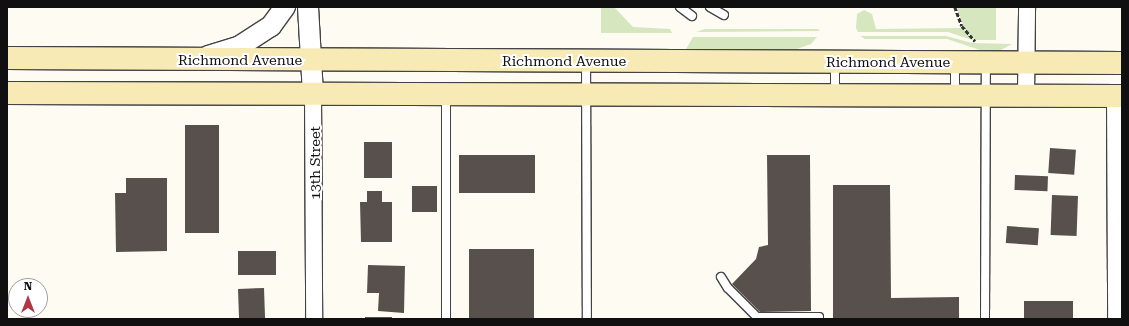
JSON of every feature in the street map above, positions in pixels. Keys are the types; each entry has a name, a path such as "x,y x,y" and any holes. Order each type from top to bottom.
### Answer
{"main road":[{"name":"Richmond Avenue","path":"7,58 1122,63"},
{"path":"7,93 1118,96"}],"street":[{"path":"192,60 240,46 271,26 285,7"},
{"name":"13th Street","path":"308,7 313,94 314,319"},
{"path":"1026,95 1027,7"},
{"path":"1116,319 1118,96"}],"lane":[{"path":"680,7 692,16"},
{"path":"710,7 724,15"},
{"path":"586,60 587,319"},
{"path":"835,62 835,95"},
{"path":"955,63 955,96"},
{"path":"985,319 986,63"},
{"path":"446,94 446,319"},
{"path":"721,277 728,288 757,317 819,317"}],"path":[{"path":"955,7 962,26 975,41"}],"green space":[{"path":"601,7 614,7 633,27 670,29 672,33 601,33"},
{"path":"957,7 996,7 996,40 972,40 948,32 858,32 856,28 857,14 864,10 872,14 876,29 964,28"},
{"path":"705,29 818,29 820,31 696,32"},
{"path":"860,36 946,36 972,43 1012,44 1001,50 983,51 947,39 865,39"},
{"path":"693,37 817,37 811,44 797,49 686,49"}],"building":[{"path":"185,125 219,125 219,233 185,233"},
{"path":"364,142 392,142 392,178 364,178"},
{"path":"1050,148 1076,150 1074,175 1048,173"},
{"path":"459,155 535,155 535,193 459,193"},
{"path":"767,155 810,155 811,311 760,312 732,284 756,259 759,247 768,245"},
{"path":"1015,175 1048,176 1047,191 1014,190"},
{"path":"126,178 167,178 167,251 116,252 115,193 126,193"},
{"path":"833,185 890,185 891,298 959,297 959,319 833,319"},
{"path":"412,186 437,186 437,212 412,212"},
{"path":"367,191 382,191 382,202 392,202 392,242 361,242 360,202 367,202"},
{"path":"1052,195 1078,196 1077,236 1051,235"},
{"path":"1007,226 1039,228 1038,245 1006,243"},
{"path":"469,249 534,249 534,319 469,319"},
{"path":"238,251 276,251 276,275 238,275"},
{"path":"368,265 405,266 404,313 378,311 379,293 367,293"},
{"path":"264,288 265,319 239,319 238,289"},
{"path":"1024,301 1073,301 1073,319 1024,319"},
{"path":"365,317 392,317 392,319 365,319"}]}
